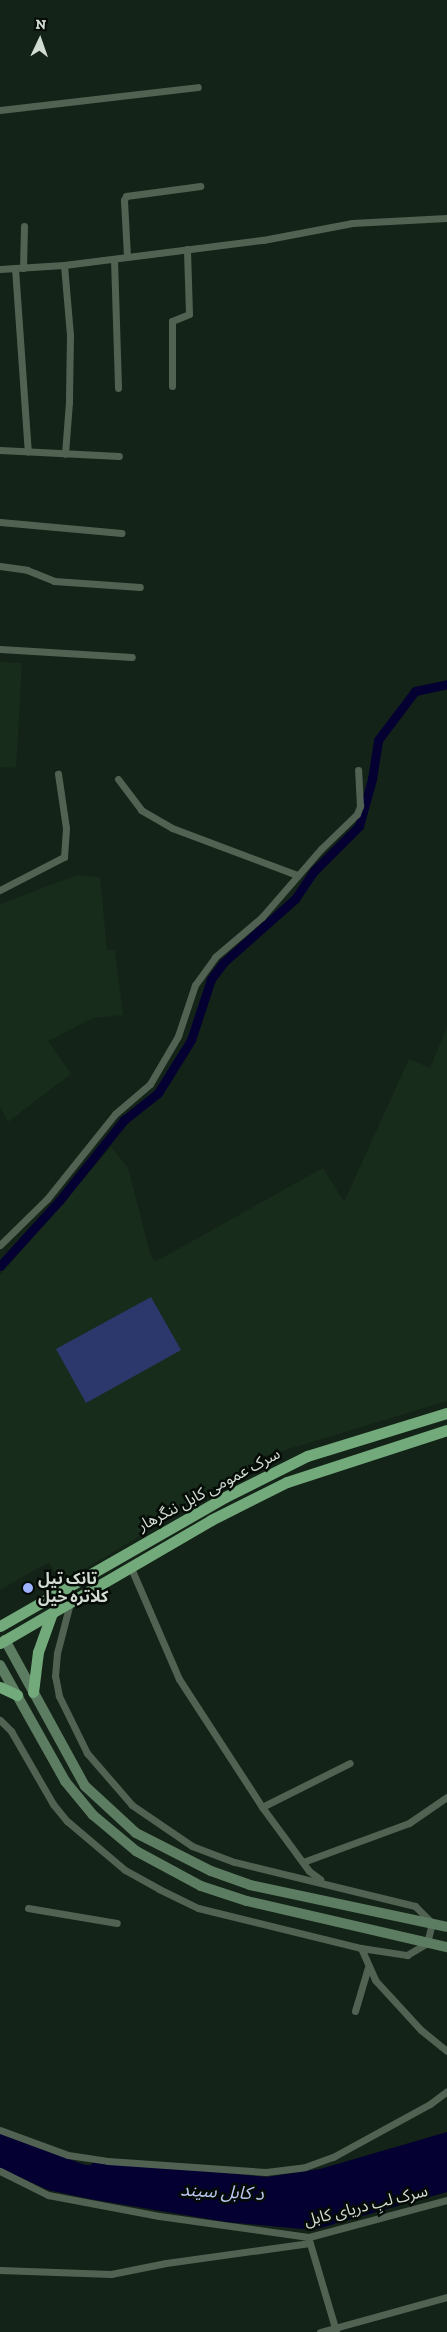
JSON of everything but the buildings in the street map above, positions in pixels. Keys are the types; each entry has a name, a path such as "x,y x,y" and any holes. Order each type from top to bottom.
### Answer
{"highway":[{"name":"سرک عمومی کابل ننگرهار","path":"0,1626 225,1497 292,1464 346,1443 447,1413"},
{"path":"3,1642 211,1520 287,1482 447,1430"},
{"path":"34,1692 38,1652 52,1613"},
{"path":"0,1687 17,1696"}],"main road":[{"path":"3,1642 34,1692 85,1786 136,1833 211,1871 250,1885 447,1927"},
{"path":"0,1665 65,1781 93,1815 136,1851 201,1886 246,1901 447,1947"}],"street":[{"path":"0,110 198,87"},
{"path":"127,256 124,200 126,196 200,186"},
{"path":"0,269 64,265 263,240 352,223 447,218"},
{"path":"23,268 24,226"},
{"path":"172,386 172,321 189,314 187,249"},
{"path":"114,259 118,388"},
{"path":"64,265 70,335 69,402 65,454"},
{"path":"15,268 28,452"},
{"path":"0,450 119,456"},
{"path":"0,522 122,533"},
{"path":"0,566 27,570 54,581 140,587"},
{"path":"0,649 132,657"},
{"path":"0,1245 47,1198 114,1114 150,1084 178,1036 195,986 205,969 235,937 262,917 297,875 358,812 358,770"},
{"path":"0,890 64,857 66,828 58,774"},
{"path":"118,779 141,810 172,828 297,875"},
{"path":"131,1568 179,1679 262,1807 303,1862 324,1882"},
{"path":"0,1720 10,1731 53,1804 67,1821 125,1870 198,1908 361,1948 407,1955 427,1943 432,1924 415,1906 324,1882 234,1862 192,1846 132,1805 107,1780 87,1753 58,1689 55,1676 57,1653 70,1603"},
{"path":"262,1807 350,1763"},
{"path":"303,1862 409,1823 447,1797"},
{"path":"28,1908 117,1923"},
{"path":"361,1948 368,1967 421,2030 447,2051"},
{"path":"355,2011 368,1967"},
{"path":"0,2130 68,2155 108,2161 266,2172 305,2167 332,2157 430,2104 447,2091"},
{"name":"سرک لبِ دریای کابل","path":"0,2171 48,2195 159,2216 309,2240 447,2200"},
{"path":"0,2270 111,2274 166,2263 309,2240 336,2330"},
{"path":"320,2332 336,2330 447,2296"}],"shaded area":[{"path":"0,662 22,663 16,768 0,767"},
{"path":"77,875 100,877 107,950 115,950 123,1015 93,1018 48,1041 71,1074 8,1122 0,1106 0,904"},
{"path":"447,1027 447,1401 282,1451 61,1583 49,1562 0,1590 0,1275 111,1147 128,1168 150,1253 155,1262 323,1168 344,1202 409,1059 430,1068"},
{"path":"151,1297 181,1350 86,1403 56,1349"}],"water":[{"name":"د کابل سيند","path":"447,2132 447,2192 313,2230 226,2222 90,2199 48,2190 0,2168 0,2133 85,2165 91,2165 94,2160 267,2177 320,2169"}],"waterway":[{"path":"0,1266 59,1201 124,1120 158,1093 191,1040 211,979 224,962 295,899 314,871 359,826 372,779 378,740 415,691 447,684"}],"place":[{"name":"تانک تیل کلاتره خیل","path":"28,1588"}]}
